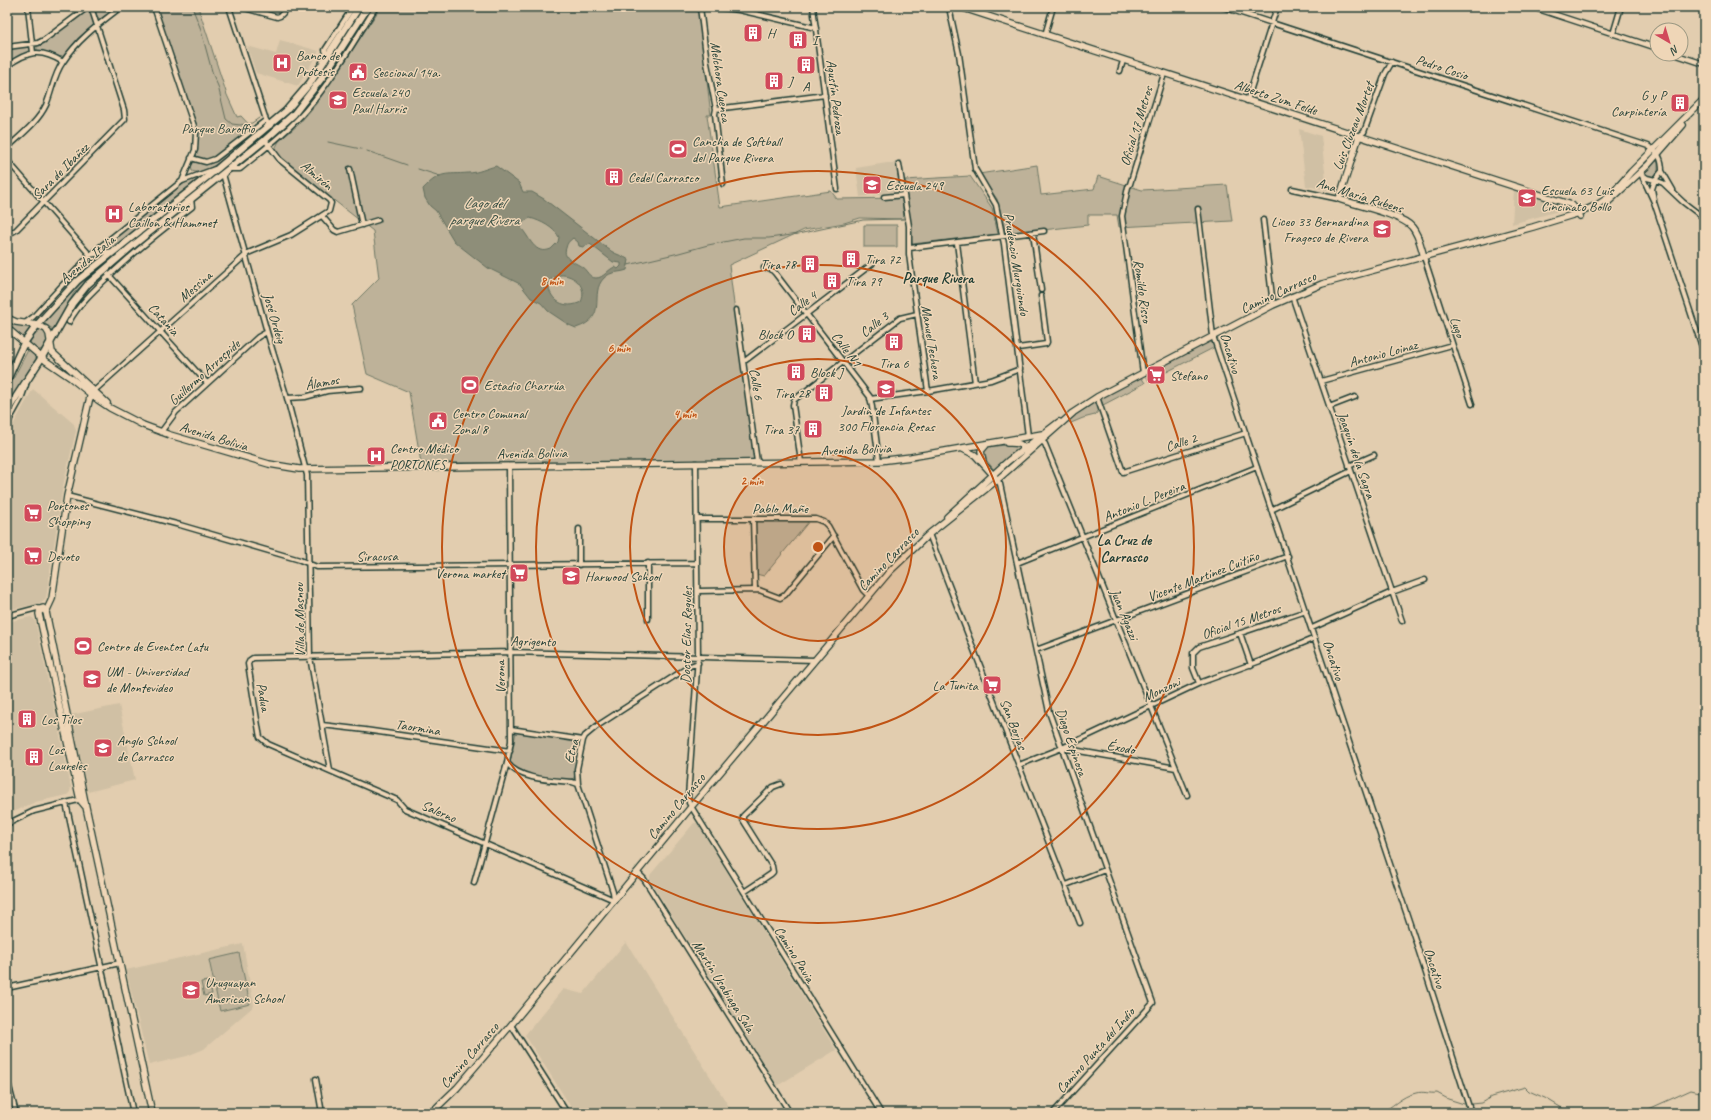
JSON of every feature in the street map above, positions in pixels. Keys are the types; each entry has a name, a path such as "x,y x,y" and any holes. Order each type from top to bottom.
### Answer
{"main road":[{"name":"Avenida Italia","path":"7,380 24,343 37,325 77,281 217,169 268,123 294,103 359,7"},
{"name":"Avenida Italia","path":"7,411 50,344 72,304 88,284 104,269 191,199 266,143 300,107 322,78 368,7"}],"street":[{"path":"28,7 33,53"},
{"path":"7,47 32,44 44,40 90,7 98,25"},
{"path":"7,148 35,121 44,110 63,62 80,39 121,7"},
{"path":"154,7 195,126 196,144 182,181"},
{"path":"229,7 268,123"},
{"path":"241,7 277,16 280,16 283,13"},
{"name":"Avenida Italia","path":"327,56 325,50 353,7"},
{"name":"Avenida Italia","path":"230,169 240,169 266,143 293,124 306,110 327,82 376,7"},
{"name":"Melchora Cuenca","path":"700,7 707,63 716,109 715,112 723,184"},
{"path":"716,7 739,10 816,28"},
{"name":"Agustín Pedroza","path":"814,7 837,190"},
{"name":"Prudencio Murguiondo","path":"951,7 950,12 959,54 975,169 996,205 1003,236 1028,436"},
{"name":"Alberto Zum Felde","path":"960,7 1123,61 1572,205 1579,215"},
{"path":"1045,35 1053,7"},
{"name":"Pedro Cosio","path":"1223,7 1648,146 1656,152"},
{"path":"1247,101 1276,7"},
{"path":"1535,7 1649,45"},
{"path":"1613,34 1621,7"},
{"name":"Sara de Ibañez","path":"7,235 16,230 44,203 125,120 124,110 98,25"},
{"path":"349,36 355,40"},
{"path":"7,66 21,56 33,53 48,53 63,62"},
{"path":"1689,59 1704,64"},
{"path":"1120,71 1123,61"},
{"name":"Luis Cluzeau Mortet","path":"1339,199 1359,136 1364,132 1385,74 1392,62"},
{"name":"Oficial 17 Metros","path":"1123,212 1124,200 1164,74"},
{"path":"716,109 825,95"},
{"name":"Camino Carrasco","path":"1579,215 1597,206 1609,197 1656,152 1683,124 1684,120 1704,99"},
{"name":"Avenida Italia","path":"191,158 206,162 215,160 268,123"},
{"name":"Almirón","path":"266,143 280,160 329,200 331,203 330,209 322,216"},
{"path":"1656,152 1662,162 1662,171 1673,192"},
{"name":"Camino Carrasco","path":"431,1113 457,1088 511,1025 691,807 907,553 945,519 950,512 1042,434 1097,397 1292,296 1322,284 1533,227 1540,227 1579,215 1607,202 1641,174 1656,152"},
{"path":"7,160 90,255 116,250"},
{"path":"189,164 189,170 195,175"},
{"name":"Manuel Techera","path":"899,164 909,226 909,254 916,314 928,391"},
{"name":"Avenida Italia","path":"25,323 33,317 90,255 182,181 195,175 217,169"},
{"path":"350,169 362,225"},
{"path":"1654,202 1652,186 1662,171"},
{"name":"José Ordeig","path":"223,174 306,469"},
{"path":"1641,174 1663,183 1683,202 1704,218"},
{"path":"1641,174 1654,202 1704,353"},
{"name":"Ana María Rubens","path":"1292,189 1339,199 1407,222 1415,231 1424,257"},
{"path":"884,196 904,195"},
{"name":"Avenida Italia","path":"69,322 79,306 109,275 135,252 192,207 191,199"},
{"name":"Oncativo","path":"1198,209 1214,336 1271,510 1312,628 1471,1113"},
{"name":"Romildo Risso","path":"1123,212 1143,372"},
{"path":"322,216 334,230 340,232 378,220"},
{"name":"Messina","path":"93,393 248,253 291,234 322,216"},
{"path":"1263,220 1273,305"},
{"path":"910,248 1044,232"},
{"path":"1033,233 1040,290"},
{"path":"957,242 975,383"},
{"name":"Lugo","path":"1424,257 1472,404"},
{"name":"Calle 4","path":"746,360 872,264"},
{"name":"Calle N1","path":"764,268 770,268 775,273 870,399 879,461"},
{"name":"Catania","path":"104,269 207,383"},
{"path":"1018,348 1047,343 1041,296"},
{"name":"Joaquín de la Sagra","path":"1292,296 1402,621"},
{"name":"Calle 6","path":"736,310 757,462"},
{"name":"Calle 3","path":"801,462 793,403 796,398 900,318 916,314"},
{"path":"7,318 16,322 37,325"},
{"name":"Avenida Bolivia","path":"37,325 48,331 50,344 54,355 101,402 143,426 269,464 306,469 879,461 906,458 1042,434"},
{"name":"Avenida Bolivia","path":"7,328 42,357 113,409"},
{"name":"Guillermo Arrospide","path":"160,432 176,412 207,383 258,337 267,332"},
{"name":"Antonio Loinaz","path":"1320,381 1452,345"},
{"path":"870,399 992,380 1020,369"},
{"name":"Avenida Italia","path":"7,376 11,370"},
{"name":"Avenida Italia","path":"7,424 21,399 28,379"},
{"name":"Álamos","path":"287,398 305,397 327,391 361,388"},
{"path":"43,612 52,599 66,496 87,410 93,393"},
{"name":"Calle 2","path":"1097,397 1123,472 1246,433"},
{"path":"1329,407 1355,397"},
{"path":"87,410 101,402"},
{"name":"Camino Carrasco","path":"945,519 953,515 997,480 1073,412"},
{"name":"Avenida Bolivia","path":"1003,441 1008,443 1018,443 1024,449"},
{"name":"Juan Agazzi","path":"1042,441 1152,705 1187,795"},
{"path":"983,462 981,451 987,444"},
{"path":"960,449 972,453 983,462 997,480"},
{"name":"Camino Carrasco","path":"1012,466 1012,463 1023,453 1024,449"},
{"path":"1349,466 1374,455"},
{"name":"Doctor Elias Regules","path":"691,807 688,797 698,663 696,463"},
{"name":"Verona","path":"474,882 510,751 509,466"},
{"name":"Antonio L. Pereira","path":"1017,563 1083,538 1257,467"},
{"name":"Villa de Masnou","path":"306,469 308,481 310,656 330,770"},
{"path":"1271,510 1351,471"},
{"name":"Diego Espinosa","path":"997,480 1000,484 1049,712 1104,870 1153,1003"},
{"name":"Siracusa","path":"66,496 180,525 300,560 317,567 697,563"},
{"name":"Pablo Mañe","path":"697,519 816,519 824,522 834,536 864,590 869,596"},
{"path":"753,519 755,590"},
{"path":"579,529 579,565"},
{"name":"San Borjas","path":"929,534 1080,923"},
{"path":"698,591 759,590 777,597 783,596 834,536"},
{"name":"Vicente Martínez Cuitiño","path":"1036,650 1288,556"},
{"path":"648,563 648,619"},
{"path":"1312,628 1392,592 1425,580"},
{"path":"7,616 37,608 43,612 82,799 86,807 152,1113"},
{"name":"Oficial 15 Metros","path":"1199,683 1193,668 1193,653 1199,647 1306,611"},
{"path":"1240,633 1251,665"},
{"name":"Monzoni","path":"1019,765 1062,748 1199,683 1251,665 1315,638"},
{"name":"Agrigento","path":"250,660 254,658 310,656 510,652 815,660"},
{"name":"Padua","path":"250,660 248,664 260,737"},
{"name":"Etna","path":"614,900 613,892 578,784 577,769 583,740 585,736 598,726 690,666 698,663"},
{"name":"Taormina","path":"322,725 510,751"},
{"path":"511,729 583,740"},
{"name":"Salerno","path":"260,737 268,744 397,800 406,809 614,900"},
{"name":"Éxodo","path":"1062,748 1176,768"},
{"path":"507,763 514,769 529,776 578,784"},
{"path":"744,892 773,872 772,866 743,820 743,816 773,787 781,784"},
{"path":"7,824 34,811 82,799"},
{"path":"66,803 133,1113"},
{"name":"Camino Pavia","path":"691,807 881,1113"},
{"path":"1066,885 1104,870"},
{"name":"Martín Usabiaga Sala","path":"637,872 644,879 790,1113"},
{"path":"7,988 120,963"},
{"name":"Camino Punta del Indio","path":"1052,1113 1153,1003"},
{"path":"511,1025 568,1113"},
{"path":"7,1079 16,1113"},
{"path":"316,1079 322,1113"}],"shaded area":[{"name":"Banco de Prótesis","path":"280,40 319,51 298,86 256,73 247,46 276,54"},
{"path":"1299,129 1321,136 1327,190 1306,186"},
{"name":"Escuela 249","path":"887,163 898,163 902,192 860,197 856,168"},
{"name":"Escuela 63 Luis Cincinato Bollo","path":"1514,189 1566,207 1566,209 1512,224"},
{"name":"Portones Shopping","path":"33,389 74,424 76,431 63,486 46,598 39,604 7,610 7,436"},
{"path":"31,617 35,620 71,787 70,792 67,795 35,802 7,815 7,622"},
{"name":"Anglo School de Carrasco","path":"119,705 135,780 88,792 70,715"},
{"path":"694,823 697,823 836,1050 777,1086 650,880 650,875"},
{"path":"626,942 733,1113 575,1113 525,1035 563,989 583,994"},
{"name":"Uruguayan American School","path":"243,944 254,1006 204,1049 187,1056 149,1065 126,970"}],"green space":[{"path":"94,7 118,7 100,19 97,16"},
{"name":"Parque Baroffio","path":"156,7 198,7 227,95 237,117 241,116 253,129 212,159 205,160 196,156 198,129"},
{"path":"363,7 365,7 311,88 286,117 90,277 74,293 53,329 45,324 45,321 88,276 285,116 310,87"},
{"path":"381,7 698,7 711,115 707,115 720,207 831,191 837,199 902,198 904,219 860,218 844,223 804,230 729,265 754,461 421,463 409,392 367,374 352,305 379,278 373,231 279,157 275,149 279,141 298,125 316,104"},
{"path":"88,11 91,13 94,21 93,26 78,38 64,56 58,57 48,52 37,51 37,46"},
{"path":"351,40 321,88 305,106"},
{"path":"28,46 31,47 31,51 7,63 7,49"},
{"path":"302,110 288,126 269,141"},
{"path":"261,127 238,148 217,164 199,172 192,171 191,166 194,162 208,164 215,162"},
{"path":"1656,161 1658,162 1658,174 1654,178 1647,176 1645,171"},
{"path":"1037,165 1041,195 1094,189 1098,176 1142,190 1227,185 1232,221 1119,227 1117,215 1088,215 1088,225 1006,234 997,199 979,174"},
{"path":"203,175 113,247 97,252 180,186"},
{"path":"970,176 992,208 998,234 912,244 905,180"},
{"path":"864,225 897,225 897,247 864,247"},
{"path":"101,256 65,286 35,320 34,319 86,262"},
{"path":"7,320 31,327 23,338 7,325"},
{"path":"40,328 46,332 48,340 43,349 39,350 31,345 30,341"},
{"path":"1209,342 1213,343 1215,347 1149,381 1146,375"},
{"path":"28,350 37,357 7,406 9,387"},
{"path":"1141,377 1145,383 1103,405 1100,398"},
{"path":"1096,402 1100,409 1095,415 1071,423 1069,422 1069,419"},
{"path":"1015,444 1020,449 995,471 982,454 987,447"},
{"path":"758,520 810,520 764,576 756,574 755,523"},
{"path":"516,732 580,741 581,745 574,778 569,780 538,776 523,772 516,768 510,763"},
{"path":"239,953 250,1004 220,1011 209,960"},
{"path":"209,981 212,994 204,996 201,982"}],"water":[{"name":"Lago del parque Rivera","path":"496,166 519,183 523,192 532,192 544,199 611,251 629,260 627,270 609,274 604,278 598,291 596,312 586,323 576,328 569,325 548,311 541,303 531,298 520,284 488,268 454,241 436,211 430,206 425,198 423,189 439,176 472,173","holes":["530,218 546,225 559,237 558,242 551,249 540,250 536,248 521,228 523,222","573,238 578,242 579,246 583,247 590,244 613,262 621,263 621,266 618,269 615,267 613,268 599,278 594,278 584,268 567,258 565,252 568,242","565,275 575,279 583,291 581,302 569,305 555,299 549,290 548,284 552,278"]}],"waterway":[{"path":"192,7 200,27 213,75 218,86 226,119 232,124 240,125 252,123 259,118"},
{"path":"328,142 361,149"},
{"path":"367,151 407,165"},
{"path":"418,169 440,176"},
{"path":"628,265 708,245 744,238 769,238 798,234 863,220 903,219"},
{"path":"1471,1104 1481,1103 1491,1097 1525,1087 1529,1091 1547,1099 1570,1113"},
{"path":"1640,1113 1691,1090 1704,1093"},
{"path":"1380,1113 1401,1099 1419,1092 1437,1093 1448,1099 1464,1104"}],"place":[{"name":"H","path":"753,33"},
{"name":"I","path":"798,40"},
{"name":"Banco de Prótesis","path":"282,63"},
{"name":"A","path":"806,65"},
{"name":"Seccional 14a.","path":"358,72"},
{"name":"J","path":"774,81"},
{"name":"Escuela 240 Paul Harris","path":"338,100"},
{"name":"G y P Carpintería","path":"1680,103"},
{"name":"Cancha de Softball del Parque Rivera","path":"678,149"},
{"name":"Cedel Carrasco","path":"614,177"},
{"name":"Escuela 249","path":"872,185"},
{"name":"Escuela 63 Luis Cincinato Bollo","path":"1527,198"},
{"name":"Laboratorios Caillon & Hamonet","path":"114,214"},
{"name":"Liceo 33 Bernardina Fragoso de Rivera","path":"1382,229"},
{"name":"Tira 72","path":"851,259"},
{"name":"Tira 78","path":"810,264"},
{"name":"Tira 79","path":"832,281"},
{"name":"Block O","path":"807,334"},
{"name":"Tira 6","path":"894,342"},
{"name":"Block J","path":"796,372"},
{"name":"Stefano","path":"1156,375"},
{"name":"Estadio Charrúa","path":"470,385"},
{"name":"Jardin de Infantes 300 Florencia Rosas","path":"886,389"},
{"name":"Tira 28","path":"824,393"},
{"name":"Centro Comunal Zonal 8","path":"438,421"},
{"name":"Tira 37","path":"813,429"},
{"name":"Centro Médico PORTONES","path":"376,456"},
{"name":"Portones Shopping","path":"33,513"},
{"name":"Devoto","path":"33,556"},
{"name":"Verona market","path":"519,573"},
{"name":"Harwood School","path":"571,576"},
{"name":"Centro de Eventos Latu","path":"83,646"},
{"name":"UM - Universidad de Montevideo","path":"92,679"},
{"name":"La Tunita","path":"992,685"},
{"name":"Los Tilos","path":"27,719"},
{"name":"Anglo School de Carrasco","path":"103,748"},
{"name":"Los Laureles","path":"34,757"},
{"name":"Uruguayan American School","path":"191,990"}],"district":[{"name":"Parque Rivera","path":"938,278"},
{"name":"La Cruz de Carrasco","path":"1124,548"}]}
